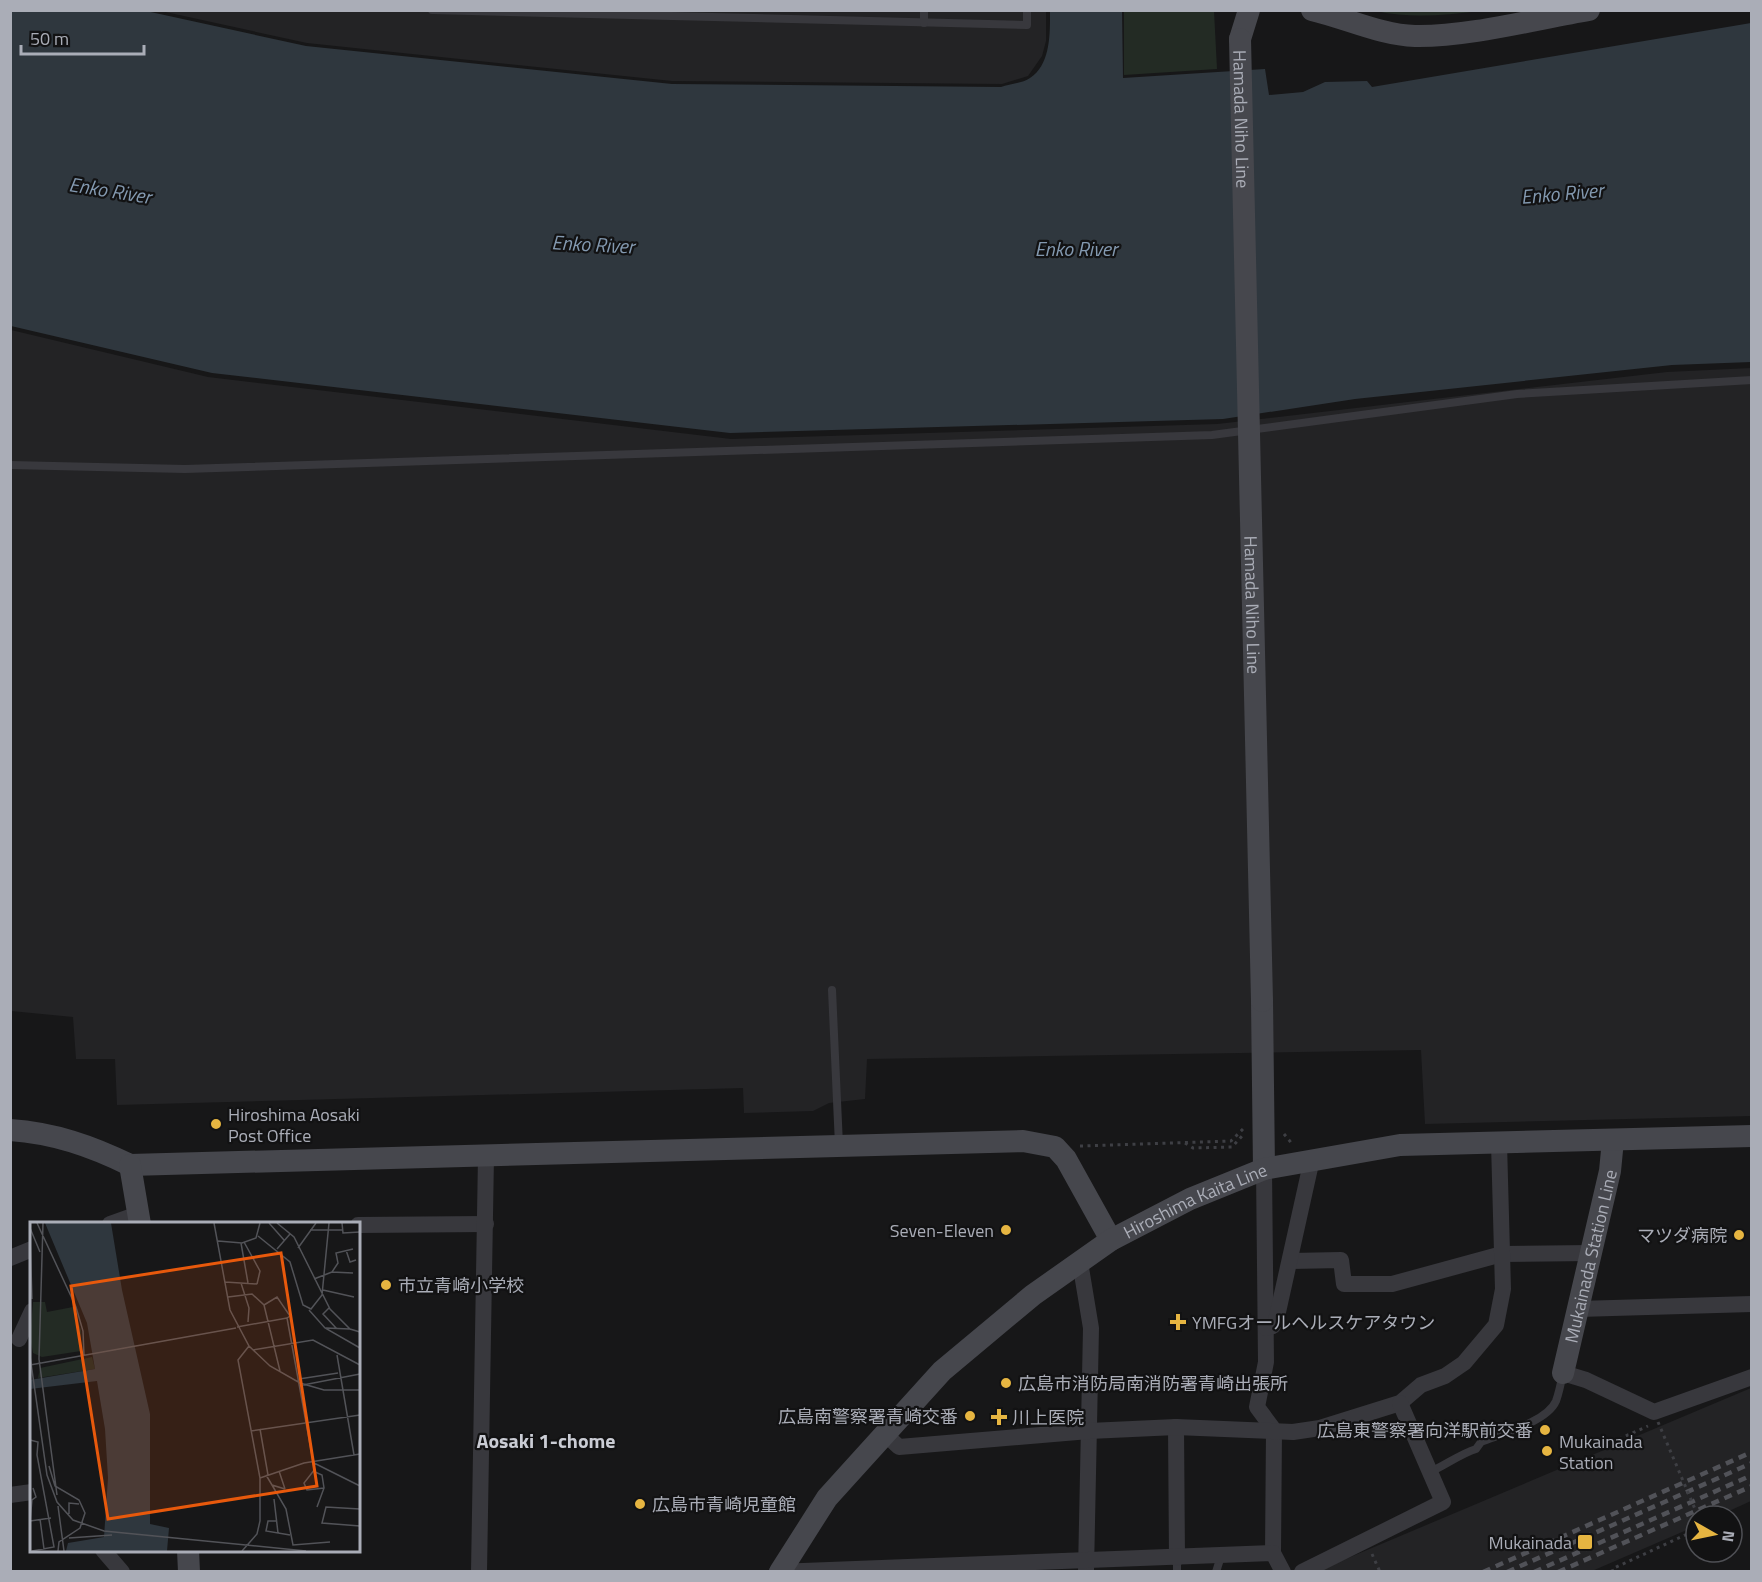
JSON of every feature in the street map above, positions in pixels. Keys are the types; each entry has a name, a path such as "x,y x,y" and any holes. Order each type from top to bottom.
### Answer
{"main road":[{"name":"Hamada Niho Line","path":"1231,10 1240,39 1264,1169"},
{"name":"Hamada Niho Line","path":"1240,39 1249,10"},
{"path":"1312,10 1392,33 1415,36 1447,34 1589,10"},
{"path":"10,1130 41,1132 68,1139 130,1165 1023,1141 1055,1147 1066,1159 1111,1240"},
{"name":"Hiroshima Kaita Line","path":"779,1572 827,1498 942,1371 1033,1295 1111,1240 1190,1199 1264,1169 1312,1159 1400,1146 1752,1136"},
{"name":"Mukainada Station Line","path":"1563,1373 1610,1171 1613,1140"},
{"path":"130,1165 139,1219"},
{"path":"188,1552 189,1572"}],"street":[{"path":"885,1434 899,1447 1089,1431 1176,1427 1293,1432 1320,1428 1400,1403 1421,1385 1445,1376 1464,1363 1496,1325 1503,1289 1499,1143"},
{"path":"480,1572 486,1156"},
{"path":"1266,1328 1273,1326 1276,1321 1312,1159"},
{"path":"1264,1169 1266,1362 1257,1407 1274,1430 1273,1553 1283,1572"},
{"path":"122,1222 139,1219"},
{"path":"360,1225 486,1224"},
{"path":"10,1258 30,1250"},
{"path":"1291,1261 1341,1260 1344,1284 1392,1284 1502,1254 1591,1253"},
{"path":"1080,1262 1091,1328 1086,1566"},
{"path":"1578,1309 1752,1304"},
{"path":"30,1315 19,1339 30,1336"},
{"path":"1563,1373 1586,1380 1654,1412 1752,1377"},
{"path":"1302,1572 1443,1502 1400,1403"},
{"path":"1176,1427 1177,1565"},
{"path":"10,1495 30,1492"},
{"path":"104,1552 122,1572"},
{"path":"779,1572 1218,1564 1273,1553"}],"lane":[{"path":"432,10 731,14 924,23 1027,25 1027,10"},
{"path":"924,10 924,23"},
{"path":"10,465 185,469 1212,435 1517,394 1752,380"},
{"path":"832,990 839,1146"},
{"path":"1430,1472 1453,1462 1463,1452 1476,1449 1481,1442 1538,1419 1548,1412 1555,1403 1563,1373"}],"path":[{"path":"1066,1159 1080,1146 1231,1141 1247,1126"},
{"path":"1281,1129 1289,1142"},
{"path":"1183,1142 1193,1148 1232,1147 1239,1139"},
{"path":"1619,1439 1658,1422 1693,1504"},
{"path":"1607,1572 1684,1536"},
{"path":"1370,1548 1380,1572"}],"shaded area":[{"path":"1046,10 1046,41 1042,56 1028,76 1002,84 672,81 307,43 161,11"},
{"path":"1124,11 1214,11 1217,69 1124,75"},
{"path":"1376,11 1480,11 1415,16"},
{"path":"11,330 208,377 731,439 1217,424 1667,372 1751,368 1751,1116 1425,1124 1421,1050 867,1059 865,1099 829,1103 813,1111 744,1113 743,1088 117,1105 115,1059 76,1059 73,1017 11,1011"},
{"path":"1751,1388 1751,1501 1744,1504 1684,1504 1684,1531 1592,1571 1315,1572"}],"water":[{"name":"Enko River","path":"11,11 146,11 306,46 672,84 1001,87 1027,80 1042,65 1048,48 1050,11 1122,11 1123,78 1265,69 1269,95 1303,92 1325,82 1367,81 1372,87 1751,23 1751,362 1672,365 1355,399 1223,419 730,433 212,373 11,326"}],"railway":[{"path":"1483,1572 1752,1452"},
{"path":"1507,1572 1752,1463"},
{"path":"1534,1572 1752,1475"},
{"path":"1558,1572 1752,1486"}],"place":[{"name":"Hiroshima Aosaki Post Office","path":"216,1124"},
{"name":"Seven-Eleven","path":"1006,1230"},
{"name":"マツダ病院","path":"1739,1235"},
{"name":"市立青崎小学校","path":"386,1285"},
{"name":"YMFGオールヘルスケアタウン","path":"1178,1322"},
{"name":"広島市消防局南消防署青崎出張所","path":"1006,1383"},
{"name":"広島南警察署青崎交番","path":"970,1416"},
{"name":"川上医院","path":"999,1417"},
{"name":"広島東警察署向洋駅前交番","path":"1545,1430"},
{"name":"Mukainada Station","path":"1547,1451"},
{"name":"広島市青崎児童館","path":"640,1504"},
{"name":"Mukainada","path":"1585,1542"}],"district":[{"name":"Aosaki 1-chome","path":"546,1440"}]}
